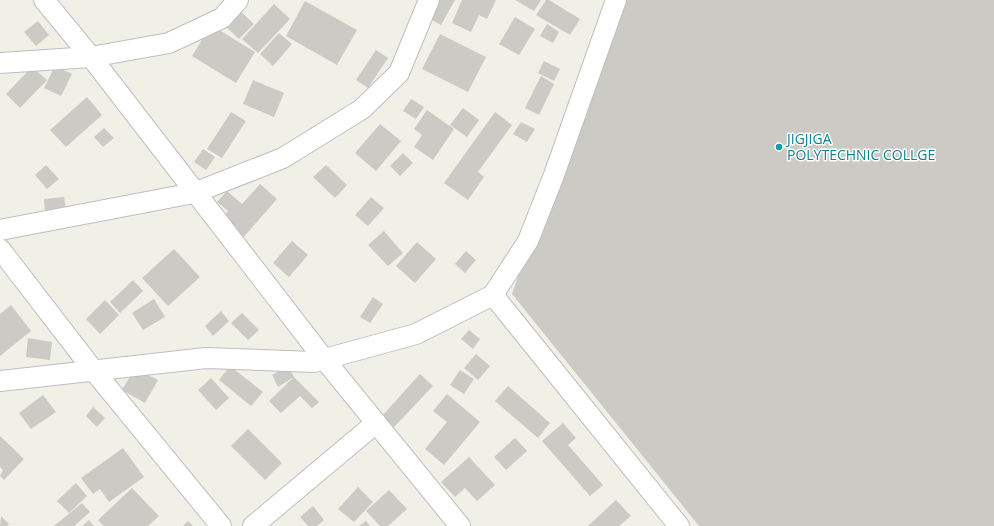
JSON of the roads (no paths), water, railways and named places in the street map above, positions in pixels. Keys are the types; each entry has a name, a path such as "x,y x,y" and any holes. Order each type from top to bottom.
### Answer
{"street":[{"path":"44,0 91,57 194,193 324,359 460,526"},
{"path":"0,63 91,57 169,43 222,18 238,0"},
{"path":"0,230 194,193 283,158 362,109 399,73 429,0"},
{"path":"0,381 206,358 314,362 416,334 493,295 528,241 554,176 616,0"},
{"path":"0,249 94,371 221,526"},
{"path":"493,295 679,526"},
{"path":"253,526 376,422"}],"place":[{"name":"JIGJIGA POLYTECHNIC COLLGE","path":"779,147"}]}
